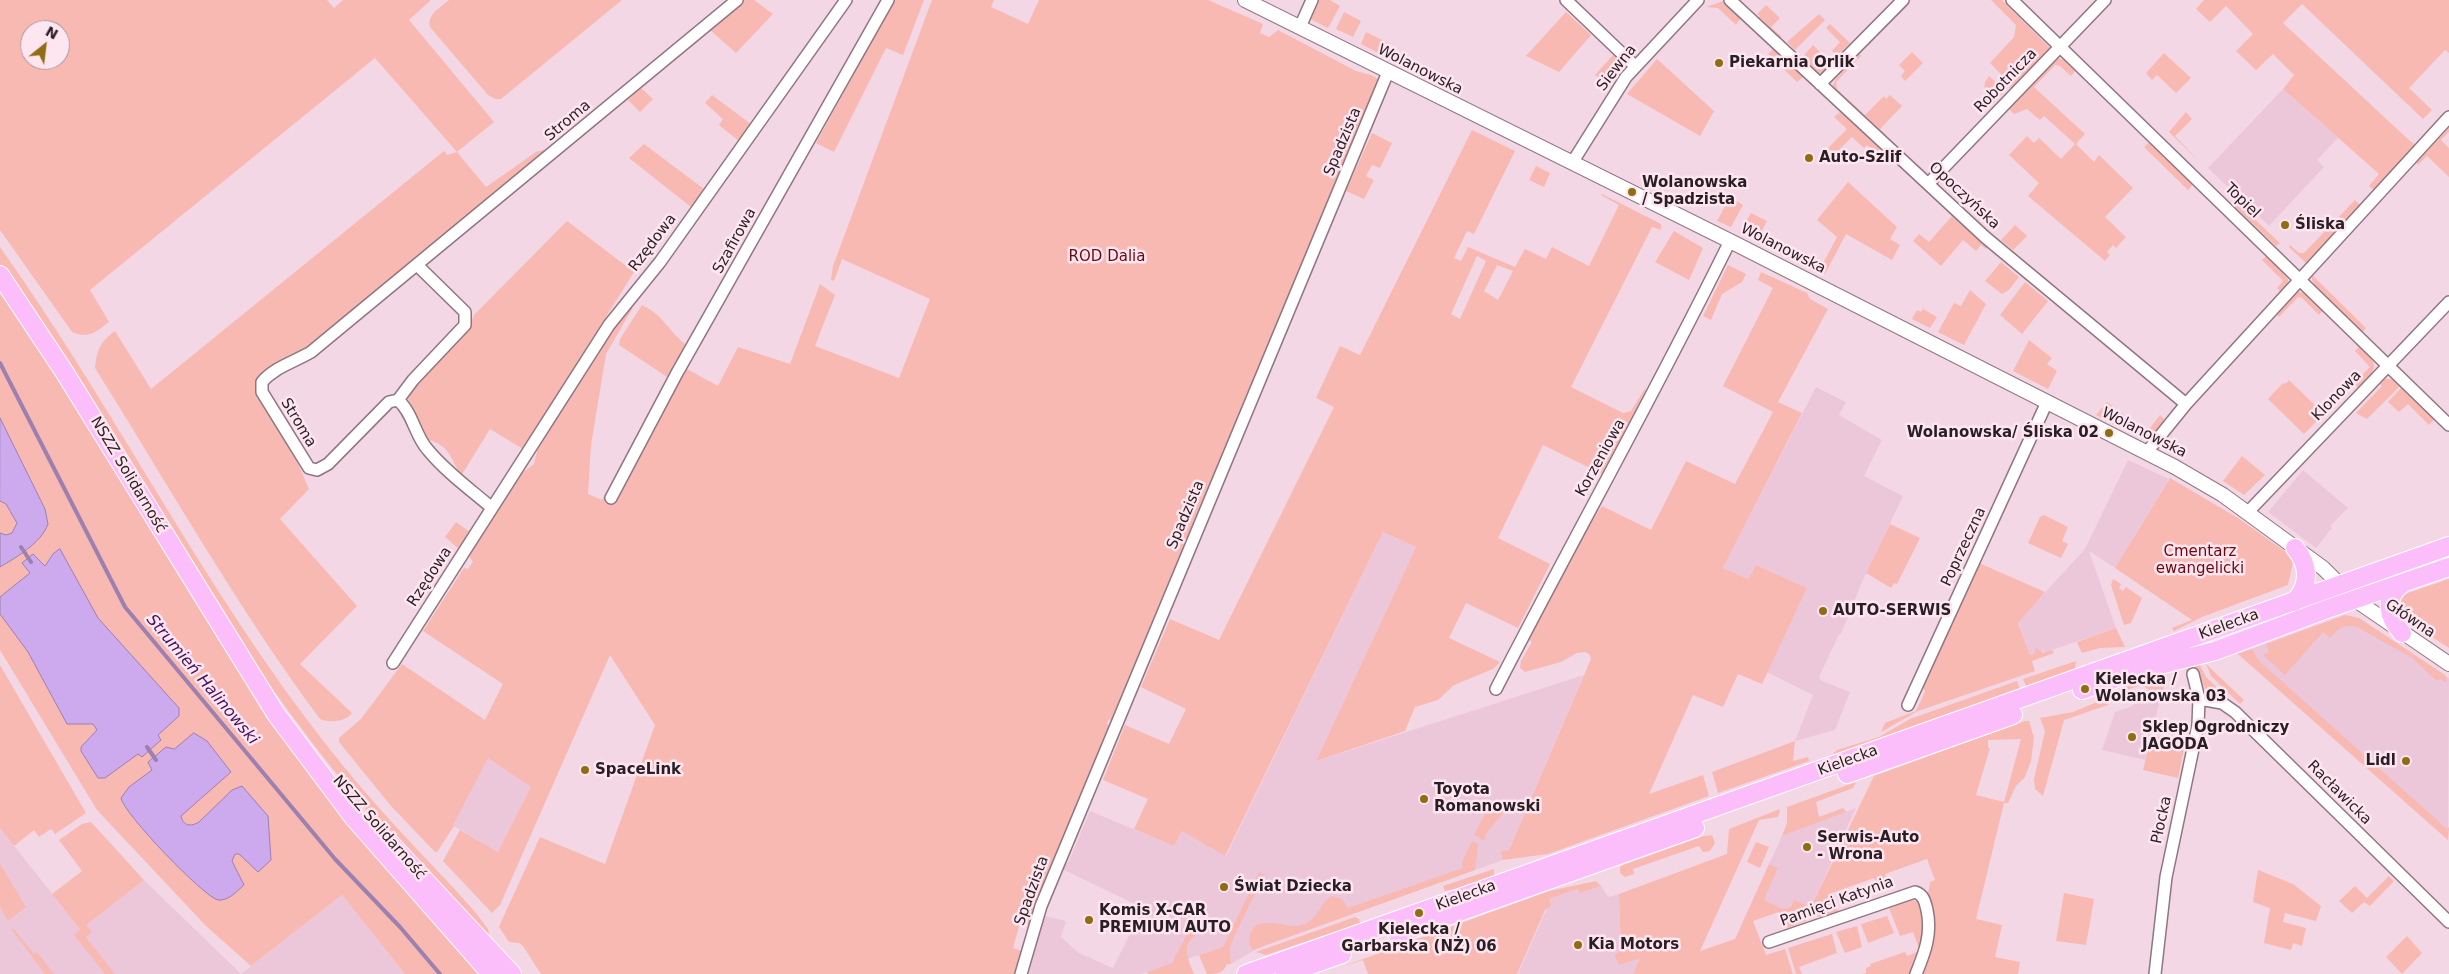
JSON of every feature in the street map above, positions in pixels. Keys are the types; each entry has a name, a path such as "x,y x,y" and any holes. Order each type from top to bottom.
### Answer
{"main road":[{"name":"NSZZ Solidarność","path":"0,276 61,366 276,714 354,818 491,974"},
{"name":"Kielecka","path":"1246,974 2449,546"},
{"path":"2294,602 2304,588 2307,577 2304,563 2295,548"},
{"name":"Kielecka","path":"1285,974 2140,670 2214,651 2354,599 2449,567"},
{"path":"2402,584 2392,593 2389,605 2392,621 2402,633"},
{"name":"NSZZ Solidarność","path":"253,675 363,812 512,974"}],"street":[{"name":"Stroma","path":"418,266 465,312 465,325 413,380 398,400 389,402 334,459 317,470 306,464 260,387 269,373 312,352 737,0"},
{"name":"Rzędowa","path":"393,663 609,325 660,262 846,0"},
{"name":"Szafirowa","path":"611,498 677,373 888,0"},
{"name":"Wolanowska","path":"1245,0 1730,241 2147,452 2198,480 2248,512 2329,572 2339,586 2354,599"},
{"path":"1300,27 1312,0"},
{"path":"1566,0 1635,66"},
{"name":"Siewna","path":"1572,163 1617,90 1635,66 1698,0"},
{"name":"Opoczyńska","path":"1730,0 2035,281 2186,404"},
{"path":"1820,84 1902,0"},
{"name":"Topiel","path":"2012,0 2449,424"},
{"name":"Robotnicza","path":"1928,184 2105,0"},
{"name":"Spadzista","path":"1021,974 1036,918 1388,72"},
{"path":"2147,452 2186,404 2449,117"},
{"name":"Korzeniowa","path":"1496,689 1563,558 1686,329 1730,241"},
{"name":"Klonowa","path":"2248,512 2449,302"},
{"path":"398,400 406,409 413,426 428,450 492,508"},
{"name":"Poprzeczna","path":"1908,705 2047,402"},
{"name":"Główna","path":"2354,599 2449,664"},
{"name":"Płocka","path":"2155,974 2166,876 2198,725 2199,699 2193,674"},
{"name":"Racławicka","path":"2199,699 2222,703 2235,712 2449,922"},
{"name":"Pamięci Katynia","path":"1769,942 1915,892 1923,896 1930,926 1925,952 1916,974"}],"shaded area":[{"path":"2283,89 2338,138 2317,160 2324,167 2269,226 2208,168"},
{"path":"1816,387 1846,402 1839,415 1882,440 1864,476 1903,496 1862,582 1841,634 1839,634 1819,677 1822,681 1850,692 1835,730 1795,741 1813,695 1767,672 1807,588 1756,565 1748,579 1723,568"},
{"path":"0,418 45,509 48,524 45,531 34,543 0,567 0,533 6,535 12,533 17,523 6,504 0,501"},
{"path":"2128,460 2169,479 2115,568 2089,551 2116,628 2046,652 2039,651 2030,655 2018,622 2085,549"},
{"path":"2303,470 2348,508 2330,526 2332,528 2316,548 2268,512"},
{"path":"1383,532 1416,547 1316,761 1584,675 1509,850 1500,851 1503,860 1260,947 1231,964 1230,948 1223,947 1141,974 1027,974 1045,916 1066,921 1061,937 1079,953 1113,968 1143,908 1062,869 1069,861 1090,811 1174,846 1182,831 1226,856"},
{"path":"60,549 98,618 179,708 179,716 158,735 161,740 142,757 138,754 105,778 98,778 81,751 81,747 97,730 93,724 67,724 28,652 0,614 0,597 30,573 22,563 33,554 45,566 53,554"},
{"path":"2345,615 2359,618 2449,678 2448,840 2238,654"},
{"path":"2161,697 2145,760 2102,750 2115,712"},
{"path":"194,733 207,741 231,772 181,816 185,824 193,825 199,822 232,790 242,786 268,816 271,860 258,872 239,854 235,854 232,861 244,885 232,895 222,900 218,900 197,885 165,854 135,820 121,798 129,787 152,770 148,762 166,747 174,749"},
{"path":"488,757 532,787 498,852 452,825"},
{"name":"Serwis-Auto - Wrona","path":"1856,808 1811,907 1783,909 1763,900 1778,868 1769,864 1782,836"},
{"path":"0,828 80,929 144,880 241,974 0,974"},
{"path":"1601,886 1608,897 1619,894 1621,952 1614,954 1641,957 1633,974 1518,974 1547,908 1549,899 1579,889 1580,893"},
{"path":"342,895 405,974 241,974"}],"green space":[{"path":"0,0 327,0 334,8 343,0 431,0 409,20 494,122 457,152 375,58 90,290 109,322 88,335 72,332 0,230"},
{"path":"449,0 622,0 501,99 495,99 488,95 430,27 432,15"},
{"path":"745,0 754,0 773,14 736,53 710,30"},
{"path":"895,0 924,0 903,55 886,48 834,152 816,143"},
{"name":"ROD Dalia","path":"932,0 994,0 991,7 1028,24 1039,0 1208,0 1263,24 1260,33 1269,37 1278,30 1356,71 1378,79 1111,720 1109,719 1107,723 1109,727 1029,925 1020,923 1013,948 1022,951 1016,974 541,974 523,946 519,943 509,942 499,927 501,922 540,837 605,864 655,725 610,655 500,905 492,913 443,861 460,830 498,852 531,787 488,758 454,826 437,852 435,852 391,806 339,742 339,738 361,719 402,664 485,720 503,684 423,631 464,568 468,569 473,562 469,556 475,545 518,476 534,464 539,443 607,334 634,300 632,309 606,354 591,445 588,494 602,500 667,377 619,345 620,339 642,305 655,313 685,344 676,363 718,386 738,347 790,364 820,284 835,295 815,346 899,378 930,299 842,259 834,281 831,280 833,266"},
{"path":"1318,0 1330,0 1340,6 1328,28 1310,19"},
{"path":"1991,0 2002,0 2050,48 2049,52 2012,90 2009,87 2011,85 1990,63 2014,37 2016,25"},
{"path":"2204,0 2449,0 2449,53 2445,50 2409,88 2432,110 2423,119 2302,4 2283,23 2416,145 2374,190 2369,186 2379,174 2283,89 2294,75 2273,54 2256,70 2236,51 2253,34 2226,6 2210,22 2196,9"},
{"path":"1724,1 1741,18 1736,25 1718,8 1706,7"},
{"path":"1766,5 1780,18 1771,27 1782,37 1777,38 1757,19 1760,16 1757,14"},
{"path":"1344,12 1361,21 1353,37 1336,29"},
{"path":"1566,12 1591,35 1559,72 1526,56"},
{"path":"1819,14 1825,20 1795,50 1787,42"},
{"path":"1830,24 1850,43 1837,56 1832,51 1840,42 1826,28"},
{"path":"1366,32 1390,44 1384,56 1361,44"},
{"path":"1813,45 1834,64 1825,73 1815,73 1800,60"},
{"path":"1773,49 1803,77 1797,82 1768,54"},
{"path":"1912,52 1923,63 1905,81 1901,76 1905,71 1899,65"},
{"path":"2164,53 2191,78 2176,93 2157,75 2152,80 2146,73"},
{"path":"1614,54 1618,58 1618,70 1607,83 1595,75"},
{"path":"1860,54 1861,56 1836,82 1837,89 1865,115 1884,96 1886,99 1890,95 1902,106 1880,129 1885,136 1832,87 1836,79"},
{"path":"2057,58 2066,60 2076,70 2071,76 2060,66 2055,65 2034,87 2085,134 2076,144 2094,162 2099,155 2133,188 2105,217 2126,237 2116,248 2113,245 2107,252 2110,255 2105,261 2028,196 2039,183 2009,155 2027,136 2034,143 2039,138 2061,159 2075,144 2044,116 2040,120 2027,109 2014,114 2009,109"},
{"path":"1657,59 1714,111 1700,136 1627,94"},
{"path":"1989,76 2005,91 1994,103 1984,93 1985,82"},
{"path":"641,88 653,99 640,112 628,100"},
{"path":"712,95 751,124 739,141 719,125 723,119 705,103"},
{"path":"1840,112 1880,149 1876,153 1867,145 1864,148 1852,137 1829,160 1826,158 1832,152 1828,148 1847,129 1834,117"},
{"path":"2186,112 2192,119 2175,136 2199,161 2169,132"},
{"path":"2449,125 2449,132 2441,140 2449,148 2449,177 2427,156 2418,165 2415,161"},
{"path":"1472,130 1515,151 1474,234 1467,231 1454,258 1461,261 1468,247 1515,267 1525,249 1546,259 1552,247 1589,266 1619,205 1602,194 1661,224 1661,230 1652,227 1571,387 1623,413 1631,411 1646,387 1642,403 1602,474 1543,445 1498,538 1550,564 1518,628 1466,603 1449,638 1500,662 1493,669 1454,685 1438,700 1415,707 1405,731 1316,761 1416,547 1383,532 1225,856 1182,831 1174,846 1134,829 1148,799 1103,780 1125,725 1169,744 1186,709 1141,687 1170,619 1219,640 1334,407 1316,398 1340,346 1360,355","holes":["1477,256 1486,261 1460,319 1451,314","1497,265 1513,271 1498,300 1484,291"]},
{"path":"1372,133 1392,143 1380,168 1372,165 1366,176 1374,180 1364,199 1346,191"},
{"path":"2150,142 2193,184 2188,190 2144,147"},
{"path":"644,144 704,189 691,207 629,158"},
{"path":"550,148 505,183 328,334 259,379 256,392 292,450 309,489 280,519 357,606 300,664 352,713 341,720 324,720 320,719 260,634 204,546 95,368 97,356 100,347 115,331 151,389 444,151 447,155 457,152 486,187 536,152"},
{"path":"1536,166 1550,173 1544,187 1529,180"},
{"path":"1848,182 1897,227 1890,239 1900,245 1892,260 1846,234 1825,274 1819,271 1837,237 1817,220"},
{"path":"1730,197 1743,205 1731,227 1717,221"},
{"path":"2234,200 2280,243 2276,246 2232,204"},
{"path":"2355,200 2360,205 2307,264 2289,247 2290,245 2299,253 2304,253"},
{"path":"1952,212 1989,246 1986,249 1981,245 1976,251 1963,240 1941,266 1913,241 1919,234 1929,242 1952,216 1950,213"},
{"path":"1751,213 1767,221 1757,240 1740,232"},
{"path":"567,221 634,272 523,449 490,429 461,476 445,448 426,439 408,400 410,390 467,332 474,315"},
{"path":"2015,225 2027,236 2013,250 2001,240"},
{"path":"1674,231 1703,248 1689,280 1655,262"},
{"path":"0,247 71,353 205,571 289,696 359,785 476,913 488,929 489,934 486,935 395,843 331,767 271,687 233,633 0,265"},
{"path":"2267,255 2288,279 2288,284 2282,293 2277,288 2283,281 2262,260"},
{"path":"2001,262 2019,277 2009,290 2002,294 1985,281"},
{"path":"1728,265 1746,274 1742,282 1722,294 1711,320 1703,316"},
{"path":"1761,272 1807,293 1810,299 1828,309 1778,402 1802,413 1723,568 1748,579 1756,565 1807,588 1762,684 1738,674 1723,707 1693,695 1649,794 1703,775 1709,796 1548,854 1503,860 1500,851 1509,850 1591,659 1589,654 1585,652 1577,653 1561,662 1525,672 1520,668 1521,661 1532,642 1527,639 1582,536 1602,506 1651,530 1686,461 1735,484 1773,412 1723,386 1773,288 1758,280"},
{"path":"2312,275 2366,328 2363,332 2317,288 2312,280"},
{"path":"2025,282 2048,301 2022,334 2000,315"},
{"path":"0,288 203,610 484,974 405,974 342,895 251,966 206,926 97,810 0,650"},
{"path":"1970,290 1986,304 1964,345 1938,332 1954,303 1961,306"},
{"path":"2298,291 2306,294 2323,310 2319,315 2302,298 2298,297 2279,317 2276,313"},
{"path":"1923,309 1937,317 1930,328 1912,319 1917,310 1921,312"},
{"path":"2029,340 2052,358 2047,364 2057,371 2048,389 2013,371"},
{"path":"2360,346 2374,363 2374,367 2373,371 2358,388 2354,383 2370,367 2355,351"},
{"path":"2384,379 2392,379 2400,386 2367,419 2356,413 2382,386 2379,383"},
{"path":"2289,380 2324,414 2304,434 2268,399 2283,383 2285,384"},
{"path":"2402,387 2435,419 2429,425 2408,404 2399,412 2388,402"},
{"path":"2107,402 2147,432 2160,415 2165,420 2148,438 2143,438 2096,415"},
{"path":"2242,456 2265,475 2244,495 2223,481"},
{"name":"Cmentarz ewangelicki","path":"2170,478 2238,518 2294,558 2288,585 2202,617 2174,631 2172,628 2192,620 2115,568"},
{"path":"2044,515 2068,527 2062,541 2068,544 2061,558 2028,543 2040,517"},
{"path":"456,522 470,532 459,549 445,537"},
{"path":"1890,524 1920,538 1897,584 1894,583 1891,588 1866,573"},
{"path":"1979,563 2045,592 2018,623 2030,655 2034,654 2036,648 2043,653 2052,650 2054,653 2032,661 2035,671 1918,711 1881,732 1885,723 1916,711 1925,692 1923,687"},
{"path":"2113,579 2121,584 2119,588 2123,591 2126,587 2142,598 2131,623 2124,625 2111,585"},
{"path":"2449,579 2449,648 2400,616 2399,609 2400,602 2405,594"},
{"path":"2345,615 2359,618 2445,675 2446,682 2440,679 2437,681 2412,658 2352,626 2342,628 2330,638 2323,632 2285,675 2263,655 2269,652 2266,644"},
{"path":"2116,628 2125,647 2100,648 2082,653 2077,642"},
{"path":"2252,649 2259,661 2447,829 2449,827 2448,840 2238,654"},
{"path":"2076,661 2075,670 2028,690 2023,679"},
{"path":"2206,664 2244,700 2240,704 2211,676"},
{"path":"0,665 86,813 55,834 51,829 39,837 34,830 14,846 0,828"},
{"path":"2200,665 2206,677 2233,703 2205,689 2197,669 2187,672 2185,669"},
{"path":"2167,674 2161,697 2130,707 2154,695 2142,684 2121,693 2119,691 2133,682"},
{"path":"2017,681 2021,692 1835,759 1830,757 1837,750 1879,737 1910,719"},
{"path":"2109,697 2108,705 2064,720 2043,796 2035,789 2034,779 2045,731 2040,718 2073,712"},
{"path":"2029,721 2034,738 2031,761 2025,777 2016,786 2008,803 2004,803 1976,919 2002,925 1995,957 2020,962 2018,974 1921,974 1934,928 1928,894 1930,882 1935,880 1927,859 1885,874 1889,885 1878,889 1874,878 1832,893 1839,914 1826,918 1808,914 1806,921 1788,928 1779,912 1753,921 1766,955 1785,949 1793,974 1633,974 1640,958 1619,965 1614,955 1621,951 1619,894 1727,854 1729,829 1780,809 1778,817 1759,820 1700,951 1735,939 1769,864 1778,868 1764,900 1783,909 1791,907 1794,900 1811,907 1874,776","holes":["2021,739 2004,802 1976,795 1990,748 1988,748 1988,740"]},
{"path":"2151,736 2186,740 2178,778 2143,770"},
{"path":"1795,741 1793,761 1808,757 1809,761 1718,793 1712,772"},
{"path":"1856,782 1853,788 1816,802 1819,817 1843,808 1846,812 1782,836 1787,823 1787,807"},
{"path":"1498,800 1505,805 1504,810 1488,831 1484,841 1474,835 1490,804"},
{"path":"91,822 144,880 86,925 92,932 86,937 115,974 105,974 74,935 80,929 52,894 82,871 59,840 82,824"},
{"path":"1712,835 1715,843 1710,851 1703,852 1699,846 1633,869 1634,874 1625,877 1620,873 1620,867 1623,865 1704,836"},
{"path":"1472,841 1478,844 1475,870 1253,950 1251,947 1250,937 1255,926 1268,923 1292,926 1305,924 1313,918 1332,896 1342,899 1348,908 1463,868 1462,862"},
{"path":"1756,842 1769,847 1760,868 1747,862"},
{"path":"0,864 26,907 8,921 0,907"},
{"path":"1494,869 1494,877 1489,882 1445,891 1443,886"},
{"path":"2258,870 2293,884 2321,906 2316,921 2285,913 2283,922 2306,928 2302,946 2293,943 2291,950 2264,943 2270,908 2253,902"},
{"path":"1259,872 1264,875 1233,939 1230,948 1231,964 1227,964 1224,970 1219,973 1207,974 1199,955 1223,947"},
{"path":"2389,876 2394,881 2370,906 2364,902 2352,913 2339,901 2355,886 2367,898"},
{"path":"1596,881 1601,886 1580,893 1578,889 1549,899 1551,906 1545,910 1517,974 1368,974 1363,960 1341,967 1549,891"},
{"path":"2064,893 2094,899 2086,945 2056,941"},
{"path":"1912,900 1920,902 1922,912 1923,939 1920,951 1913,932 1900,936 1889,908"},
{"path":"1887,916 1894,933 1868,943 1861,924"},
{"path":"1355,917 1359,919 1361,927 1322,936 1266,955 1256,952"},
{"path":"1195,919 1206,924 1207,930 1192,938 1187,948 1188,959 1194,974 1148,974 1147,972 1172,963"},
{"path":"1857,926 1862,947 1845,953 1836,932"},
{"path":"14,929 34,954 37,952 54,974 45,974 12,930"},
{"path":"1832,934 1837,953 1799,967 1802,974 1796,974 1788,948"},
{"path":"2407,936 2422,953 2402,974 2386,957"},
{"path":"1920,951 1911,974 1862,974 1866,973 1866,968 1871,966 1870,964 1905,952 1907,956"}],"waterway":[{"name":"Strumień Halinowski","path":"0,363 125,607 335,859 400,927 440,974"},
{"path":"21,547 31,562"},
{"path":"147,747 156,760"}],"place":[{"name":"Piekarnia Orlik","path":"1719,63"},
{"name":"Auto-Szlif","path":"1809,158"},
{"name":"Wolanowska / Spadzista","path":"1632,192"},
{"name":"Śliska","path":"2285,225"},
{"name":"Wolanowska/ Śliska 02","path":"2109,433"},
{"name":"AUTO-SERWIS","path":"1823,611"},
{"name":"Kielecka / Wolanowska 03","path":"2085,689"},
{"name":"Sklep Ogrodniczy JAGODA","path":"2132,737"},
{"name":"Lidl","path":"2406,761"},
{"name":"SpaceLink","path":"585,770"},
{"name":"Toyota Romanowski","path":"1424,799"},
{"name":"Serwis-Auto - Wrona","path":"1807,847"},
{"name":"Świat Dziecka","path":"1224,887"},
{"name":"Kielecka / Garbarska (NŻ) 06","path":"1419,913"},
{"name":"Komis X-CAR PREMIUM AUTO","path":"1089,920"},
{"name":"Kia Motors","path":"1578,945"}]}
